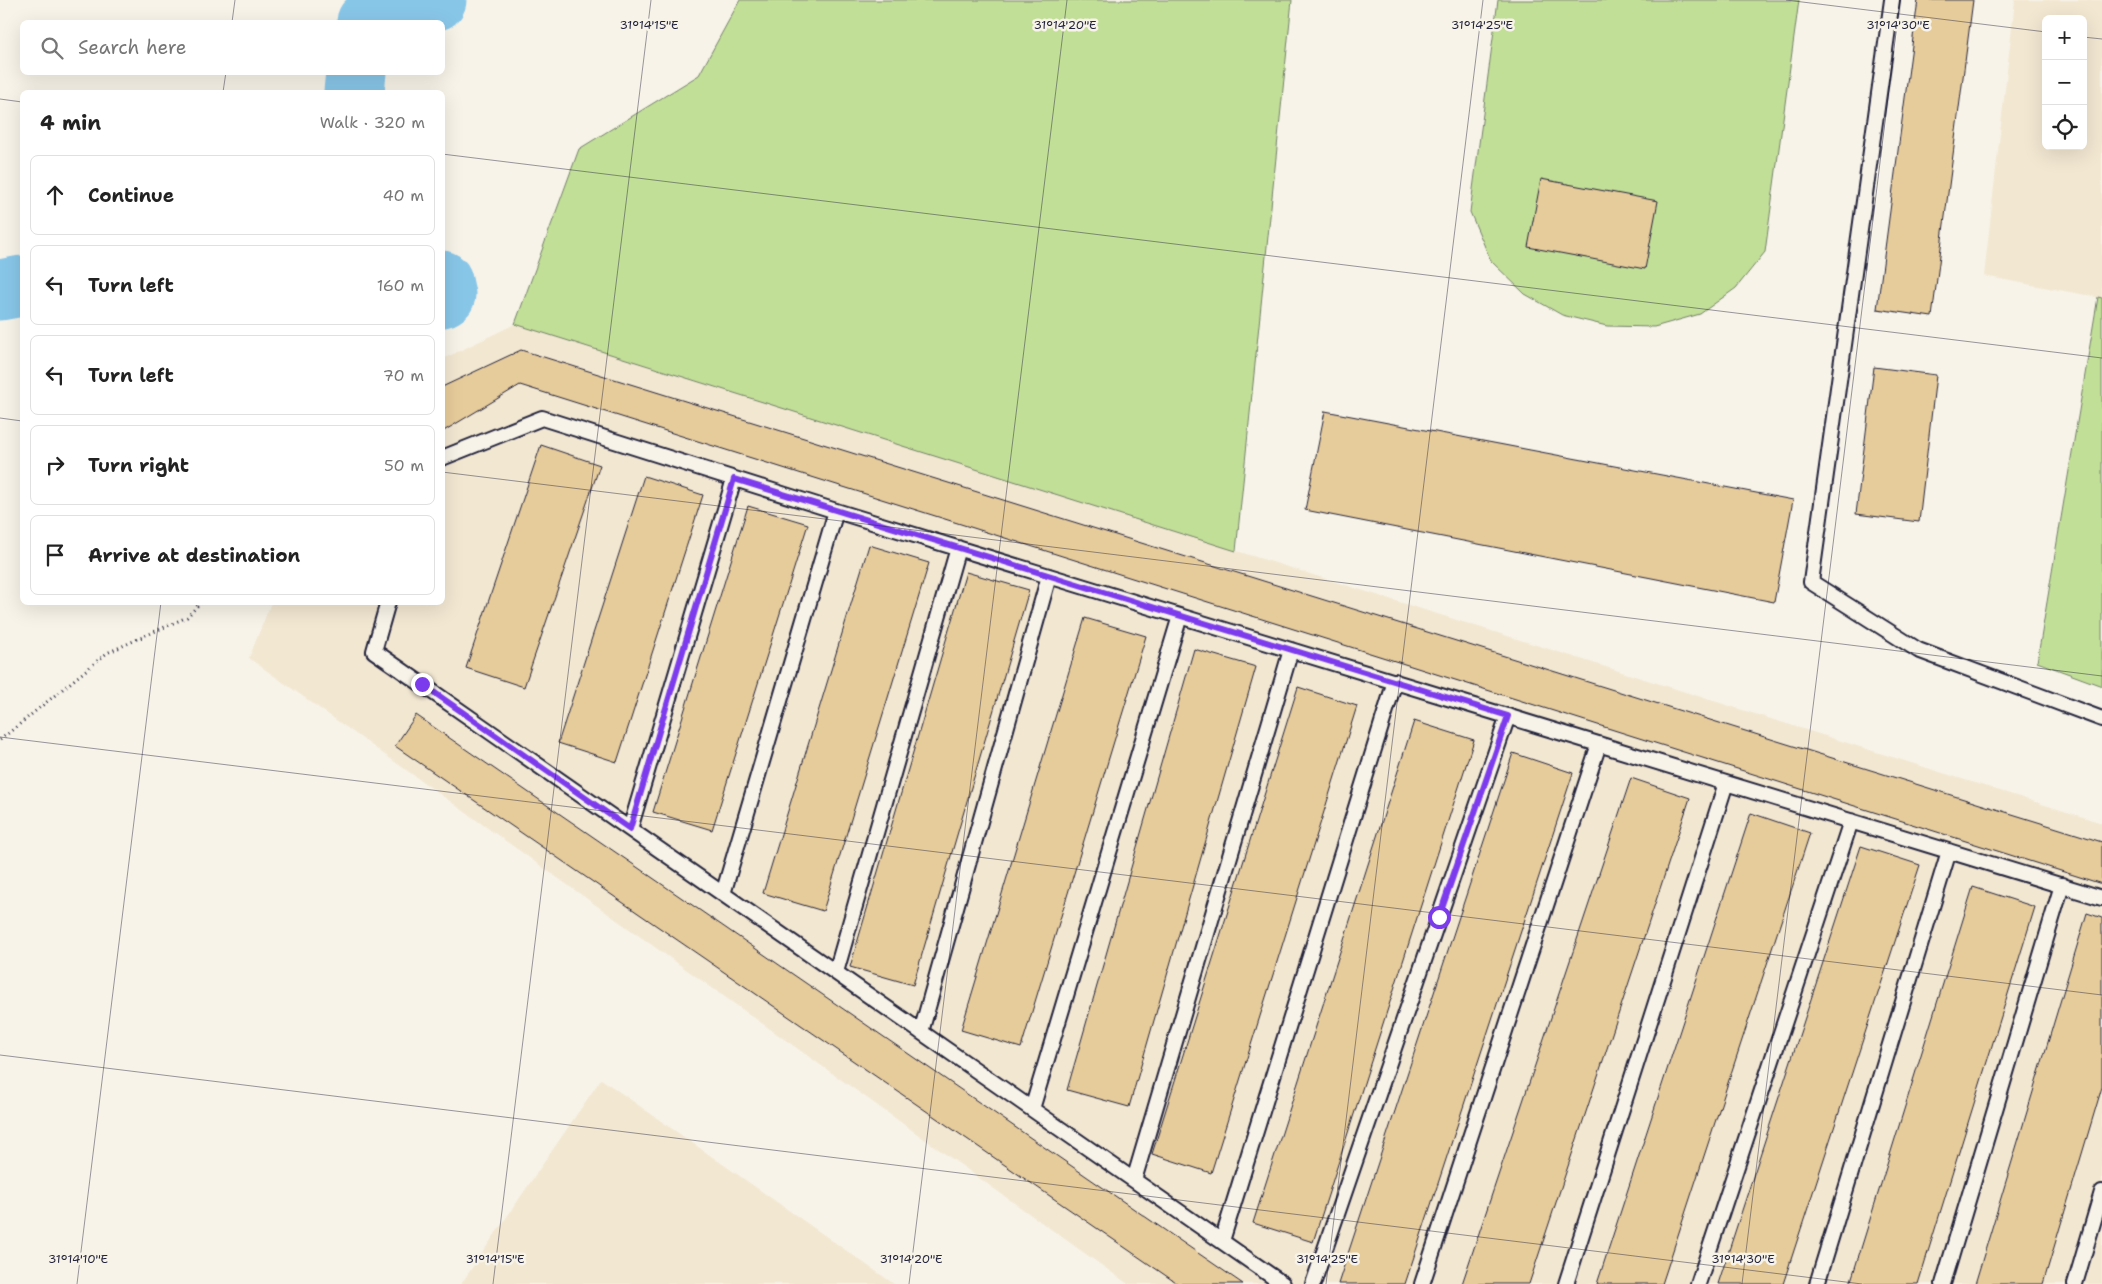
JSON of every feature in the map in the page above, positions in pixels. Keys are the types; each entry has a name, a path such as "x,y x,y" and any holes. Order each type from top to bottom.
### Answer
{"lane":[{"path":"1892,0 1811,582 1918,650 2102,719"},
{"path":"445,457 542,418 836,511 2102,898"},
{"path":"630,829 734,479"},
{"path":"723,894 836,511"},
{"path":"836,972 958,548"},
{"path":"921,1032 1048,576"},
{"path":"387,605 374,651 1283,1284"},
{"path":"1032,1109 1180,616"},
{"path":"1134,1180 1291,650"},
{"path":"1222,1241 1395,681"},
{"path":"1313,1284 1508,716"},
{"path":"1422,1284 1599,744"},
{"path":"1566,1284 1726,783"},
{"path":"1698,1284 1851,821"},
{"path":"1817,1284 1949,851"},
{"path":"1943,1284 2062,885"},
{"path":"2075,1284 2102,1192"}],"path":[{"path":"0,740 107,653 187,617 198,605"}],"shaded area":[{"path":"2015,0 2102,0 2102,298 1984,276"},
{"path":"515,324 2102,823 2102,1284 1128,1284 249,658 270,605 445,605 445,358"},
{"path":"601,1079 894,1284 461,1284"}],"green space":[{"path":"740,0 1292,0 1236,551 515,324 579,149 699,75"},
{"path":"1498,0 1799,0 1765,252 1736,288 1700,314 1654,327 1607,326 1562,315 1525,294 1491,261 1470,212"},
{"path":"2098,297 2102,298 2102,686 2037,662"}],"building":[{"path":"1918,0 1973,0 1932,317 1877,309"},
{"path":"1541,179 1658,201 1645,269 1528,247"},
{"path":"521,350 2102,842 2102,884 520,385 445,430 445,386"},
{"path":"1874,367 1936,375 1919,522 1856,514"},
{"path":"1325,411 1793,500 1774,602 1305,510"},
{"path":"541,445 600,465 524,687 466,668"},
{"path":"644,476 703,495 617,762 558,743"},
{"path":"748,506 808,524 712,830 653,812"},
{"path":"869,545 929,563 823,911 763,893"},
{"path":"966,572 1029,590 913,985 850,967"},
{"path":"1085,618 1146,636 1021,1048 961,1030"},
{"path":"1194,649 1256,667 1129,1107 1067,1090"},
{"path":"1298,687 1357,706 1211,1173 1152,1154"},
{"path":"416,715 1243,1284 1178,1284 395,746"},
{"path":"1414,721 1474,740 1313,1242 1253,1223"},
{"path":"1513,753 1573,773 1405,1284 1338,1284"},
{"path":"1631,778 1690,798 1529,1284 1462,1284"},
{"path":"1751,813 1810,833 1662,1284 1597,1284"},
{"path":"1861,846 1920,865 1783,1284 1718,1284"},
{"path":"1973,887 2035,907 1918,1284 1850,1284"},
{"path":"2087,913 2102,918 2102,1087 2043,1284 1975,1284"}],"waterway":[{"path":"369,20 387,4 436,0"},
{"path":"354,90 356,75"},
{"path":"0,290 20,286"}],"route":[{"path":"422,684 630,829 734,479 1508,716 1439,917"}]}
